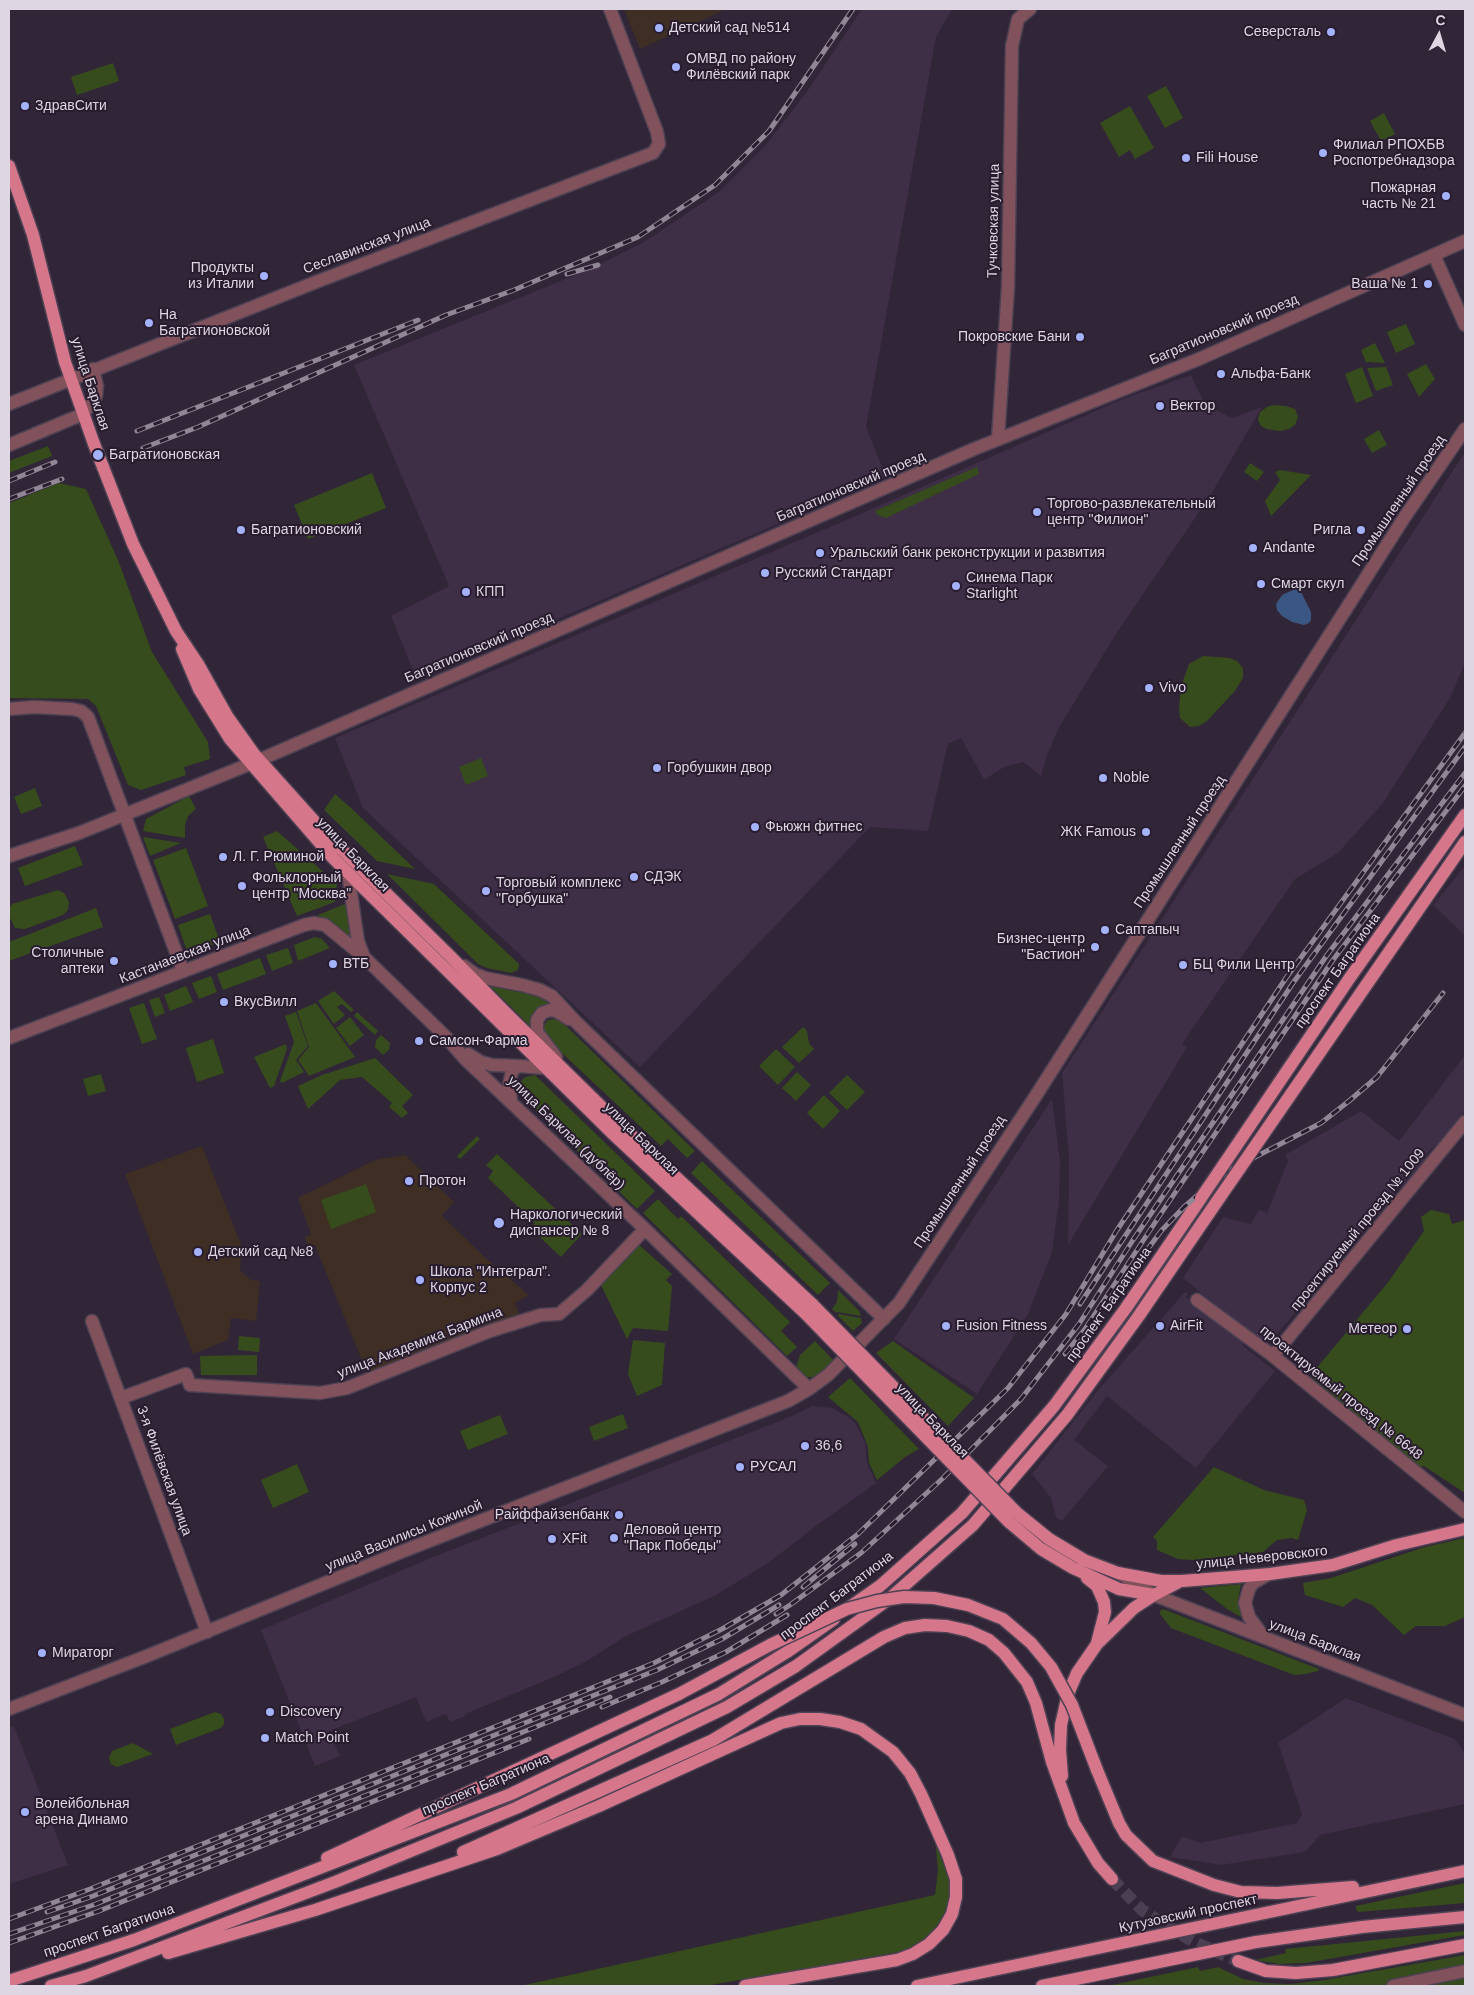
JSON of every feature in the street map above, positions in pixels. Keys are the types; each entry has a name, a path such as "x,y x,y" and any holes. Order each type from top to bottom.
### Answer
{"main road":[{"name":"улица Барклая","path":"9,166 33,235 70,379 94,444 133,544 148,578 176,630 189,668 209,707 230,739 563,1069 809,1309 1013,1517 1041,1549 1073,1568 1119,1589 1154,1595"},
{"name":"улица Барклая","path":"255,762 348,873 545,1068 809,1309"},
{"name":"проспект Багратиона","path":"9,1981 134,1940 511,1794 719,1694 787,1652 880,1586 962,1513 1054,1406 1126,1308 1349,979 1465,815"},
{"path":"86,1976 335,1882 516,1808 727,1707 796,1666 889,1600 973,1525 1066,1415 1138,1317 1465,842"},
{"name":"улица Барклая","path":"1013,1517 1084,1560 1118,1573"},
{"name":"улица Неверовского","path":"1118,1573 1152,1580 1182,1582 1270,1574 1333,1565 1397,1545 1465,1529"},
{"path":"1073,1568 1097,1586 1104,1602 1104,1618 1097,1644"},
{"path":"1065,1798 1060,1750 1061,1725 1071,1687 1077,1673 1097,1644 1134,1608 1154,1595 1182,1582"},
{"path":"239,1900 396,1824 679,1694 770,1645 847,1608 877,1601 904,1598 934,1598 968,1605 1003,1619 1031,1643 1051,1667 1072,1705 1119,1823 1126,1835 1153,1861 1214,1885 1241,1892 1277,1893 1423,1880"},
{"path":"404,1879 713,1740 884,1637 905,1628 925,1625 947,1626 969,1631 989,1640 1004,1652 1016,1666 1027,1682 1036,1703 1074,1824 1087,1847 1112,1880"},
{"path":"52,1986 245,1931 497,1849 599,1806 781,1723 800,1719 820,1719 840,1722 861,1729 894,1752 910,1773 921,1794 948,1855 956,1880 956,1897 952,1914 943,1930 929,1944 914,1954 897,1960 745,1986"},
{"name":"Кутузовский проспект","path":"917,1986 1465,1871"},
{"path":"1042,1986 1256,1942 1362,1927 1465,1918"},
{"path":"1238,1961 1266,1971 1296,1973 1333,1970 1465,1945"}],"street":[{"name":"Сеславинская улица","path":"9,404 93,369 316,282 653,153 659,144 657,132 610,9"},
{"name":"Тучковская улица","path":"998,439 1008,287 1012,46 1018,18 1030,9"},
{"name":"Багратионовский проезд","path":"9,856 79,833 255,762 998,439 1199,359 1465,241"},
{"path":"1434,255 1465,324"},
{"path":"9,445 83,414 91,406 96,396 98,386 93,369"},
{"name":"Промышленный проезд","path":"809,1389 828,1375 899,1303 1009,1137 1404,518 1465,429"},
{"path":"9,709 65,708 85,713 88,717 183,972"},
{"name":"улица Барклая (дублёр)","path":"348,873 358,941 364,957 444,1035 466,1060 645,1229 809,1389"},
{"name":"Кастанаевская улица","path":"9,1038 304,925 314,923 325,925 364,957"},
{"path":"450,956 475,974 485,978 522,985 540,990 552,996 576,1022 884,1319"},
{"path":"563,1069 537,1032 537,1020 544,1012 553,1010 576,1022"},
{"path":"444,1035 469,1055 482,1062 492,1065 545,1068"},
{"path":"511,1101 509,1078 512,1071 518,1066"},
{"name":"проектируемый проезд № 1009","path":"1273,1356 1465,1122"},
{"name":"улица Академика Бармина","path":"121,1398 186,1374 190,1385 320,1393 347,1388 490,1331 541,1315 559,1314 587,1290 645,1229"},
{"name":"проектируемый проезд № 6648","path":"1197,1300 1273,1356 1465,1512"},
{"name":"3-я Филёвская улица","path":"92,1321 207,1632"},
{"name":"улица Василисы Кожиной","path":"9,1709 207,1632 406,1550 734,1423 788,1401 809,1389"},
{"name":"улица Барклая","path":"1118,1573 1154,1595 1465,1715"},
{"path":"1264,1637 1249,1617 1245,1603 1253,1583 1270,1574"},
{"path":"1393,1986 1465,1971"}],"shaded area":[{"name":"Детский сад №514","path":"624,9 721,9 722,11 640,49"},
{"path":"862,9 952,9 936,37 866,427 886,477 417,680 391,616 449,586 354,365 590,269 644,242 720,191 766,145 808,90"},
{"path":"1191,375 1205,405 1232,418 1262,407 1210,496 1116,634 1058,729 1047,755 1041,776 1023,762 1004,767 984,780 961,738 948,744 928,831 870,827 640,1067 363,808 335,738 851,518 1123,399"},
{"path":"1465,452 1465,663 1450,698 1383,803 1338,853 1295,879 1182,1044 1187,1047 1068,1245 1069,1159 1062,1073"},
{"path":"1465,866 1465,936 1433,905"},
{"path":"1465,1055 1465,1111 1438,1144 1423,1158 1425,1160 1401,1187 1394,1192 1395,1194 1273,1339 1264,1341 1256,1338 1183,1278 1223,1217 1251,1224 1259,1210 1267,1213 1288,1161 1285,1155 1361,1111 1399,1141"},
{"path":"1052,1099 1060,1160 1059,1201 1052,1252 1028,1314 977,1394 894,1339"},
{"name":"Детский сад №8","path":"202,1146 242,1247 240,1271 251,1280 260,1281 256,1321 231,1318 228,1340 193,1354 125,1174"},
{"name":"Школа \"Интеграл\". Корпус 2","path":"405,1155 454,1202 442,1216 489,1261 529,1295 515,1303 519,1314 367,1373 315,1245 308,1247 305,1237 311,1234 298,1198 375,1160"},
{"path":"1185,1292 1188,1293 1186,1297 1244,1341 1242,1345 1275,1371 1196,1468 1107,1396 1074,1440 1108,1466 1062,1521 1056,1517 1051,1498 1032,1474 1099,1389"},
{"path":"812,1406 832,1408 855,1423 865,1442 867,1463 876,1483 768,1563 716,1595 624,1637 587,1661 554,1677 465,1714 466,1716 450,1722 446,1714 426,1722 416,1697 329,1731 340,1756 315,1766 261,1630 431,1558 792,1416"},
{"path":"1346,1698 1455,1739 1465,1754 1465,1804 1320,1835 1306,1851 1298,1853 1221,1865 1170,1857 1182,1836 1200,1843 1297,1823 1302,1814 1278,1743"},
{"name":"Волейбольная арена Динамо","path":"14,1726 68,1865 9,1884 9,1728"}],"green space":[{"path":"113,63 119,81 77,95 71,77"},
{"path":"1166,86 1183,118 1165,128 1147,96"},
{"path":"1130,106 1154,148 1135,159 1130,150 1119,157 1100,123"},
{"path":"1384,113 1395,134 1381,141 1370,121"},
{"path":"1406,324 1415,344 1396,353 1387,332"},
{"path":"1375,343 1385,363 1366,362 1361,350"},
{"path":"1426,364 1435,379 1419,397 1407,374"},
{"path":"1362,367 1373,396 1356,403 1345,374"},
{"path":"1386,367 1393,385 1376,391 1367,368"},
{"path":"1273,405 1295,409 1298,417 1295,425 1280,431 1266,429 1260,425 1258,419 1260,412"},
{"path":"1379,430 1387,445 1372,453 1364,439"},
{"path":"48,446 52,456 9,473 9,461"},
{"path":"1250,463 1264,472 1257,481 1244,472"},
{"path":"977,467 979,474 886,518 877,515 875,511"},
{"path":"1280,470 1311,475 1271,516 1265,501 1280,480 1275,472"},
{"path":"372,473 386,508 308,539 294,505"},
{"path":"59,483 86,489 118,560 152,652 208,742 210,759 184,767 186,775 141,790 128,785 96,706 88,699 9,698 9,503"},
{"path":"1203,656 1230,658 1237,661 1243,668 1243,678 1234,692 1207,721 1199,726 1190,727 1180,718 1181,686 1189,664"},
{"path":"481,758 488,776 466,785 459,767"},
{"path":"35,788 42,806 21,814 14,797"},
{"path":"335,794 415,869 377,861 324,810"},
{"path":"189,796 196,809 188,816 185,825 185,838 143,831 146,819"},
{"path":"277,831 337,884 335,902 297,916 263,837"},
{"path":"143,837 181,843 150,856"},
{"path":"75,846 83,865 25,886 18,868"},
{"path":"186,848 208,906 175,919 153,860"},
{"path":"387,874 434,884 519,964 518,970 511,973 478,964"},
{"path":"58,890 64,893 69,902 68,910 63,915 25,929 15,928 9,916 9,909 12,904"},
{"path":"345,904 353,942 334,925 318,915"},
{"path":"96,908 103,927 9,961 9,942"},
{"path":"210,914 220,942 188,954 178,925"},
{"path":"315,937 322,939 330,948 298,961 294,945"},
{"path":"288,948 293,963 272,971 266,955"},
{"path":"260,958 266,974 223,990 217,974"},
{"path":"211,976 217,992 199,999 192,983"},
{"path":"186,986 193,1002 170,1011 164,995"},
{"path":"490,986 542,997 550,1005 532,1018 530,1026"},
{"path":"334,991 354,1010 351,1012 342,1004 337,1007 345,1015 334,1024 318,1001"},
{"path":"159,997 165,1013 155,1017 149,1000"},
{"path":"144,1003 157,1039 142,1044 129,1008"},
{"path":"316,1003 355,1057 309,1076 298,1060 309,1047 297,1011"},
{"path":"296,1012 308,1046 296,1060 304,1072 282,1083 280,1081 294,1042 285,1016"},
{"path":"357,1012 378,1031 375,1035 354,1016"},
{"path":"350,1017 364,1035 350,1046 336,1028"},
{"path":"555,1019 562,1022 695,1151 687,1158 668,1139 661,1146 546,1038 543,1027 548,1020"},
{"path":"803,1027 807,1031 809,1043 814,1049 799,1063 782,1047"},
{"path":"381,1035 390,1043 389,1050 383,1055 375,1047 376,1040"},
{"path":"213,1039 224,1073 197,1082 186,1048"},
{"path":"286,1044 287,1049 274,1086 270,1088 254,1057"},
{"path":"776,1049 795,1067 778,1085 759,1066"},
{"path":"375,1058 413,1095 402,1106 408,1113 402,1118 389,1107 392,1103 362,1077 340,1080 308,1109 298,1086 322,1075"},
{"path":"797,1072 811,1085 796,1101 782,1088"},
{"path":"101,1074 106,1091 88,1096 83,1079"},
{"path":"535,1075 655,1191 637,1209 520,1095 519,1083 525,1077"},
{"path":"847,1075 865,1092 847,1110 829,1093"},
{"path":"824,1095 840,1111 823,1129 807,1113"},
{"path":"477,1136 480,1139 460,1159 457,1156"},
{"path":"497,1154 582,1234 561,1257 530,1228 535,1223 488,1178 493,1171 486,1165"},
{"path":"702,1161 830,1283 818,1295 691,1173"},
{"path":"366,1184 376,1212 331,1229 321,1200"},
{"path":"658,1199 678,1219 681,1216 790,1322 781,1331 797,1347 787,1356 643,1213"},
{"name":"Метеор","path":"1431,1210 1449,1214 1452,1224 1465,1220 1465,1493 1424,1466 1419,1467 1310,1376 1389,1281 1424,1231 1421,1217"},
{"path":"638,1244 672,1274 666,1280 672,1286 668,1331 633,1328 627,1339 600,1283"},
{"path":"838,1290 859,1311 861,1316 836,1313 832,1309 837,1302"},
{"path":"837,1315 861,1318 862,1323 853,1331"},
{"path":"239,1336 260,1338 259,1352 238,1350"},
{"path":"633,1340 665,1343 662,1385 637,1396 628,1374"},
{"path":"815,1341 835,1362 818,1378 799,1376 792,1370 797,1365 800,1355"},
{"path":"893,1341 974,1398 948,1426 876,1353"},
{"path":"257,1355 257,1375 201,1375 200,1356"},
{"path":"850,1378 919,1449 905,1457 877,1480 869,1463 868,1447 858,1422 828,1397"},
{"path":"623,1414 628,1428 594,1441 589,1427"},
{"path":"500,1415 508,1434 468,1450 460,1431"},
{"path":"297,1464 309,1492 273,1508 261,1480"},
{"path":"1214,1467 1264,1490 1304,1500 1307,1510 1298,1540 1292,1538 1277,1540 1263,1552 1194,1560 1178,1559 1157,1550 1157,1541 1153,1537"},
{"path":"1465,1538 1465,1617 1445,1626 1416,1626 1404,1635 1372,1605 1355,1598 1343,1607 1305,1595 1303,1583 1331,1578 1425,1547"},
{"path":"1241,1584 1238,1600 1243,1618 1227,1609 1200,1588"},
{"path":"1163,1609 1319,1669 1318,1671 1294,1675 1171,1628 1160,1614 1160,1611"},
{"path":"215,1712 221,1714 224,1719 224,1724 221,1728 176,1745 170,1729"},
{"path":"133,1743 153,1754 117,1767 111,1764 109,1758 112,1751"},
{"path":"935,1838 948,1867 951,1893 944,1921 921,1944 905,1951 705,1986 520,1986 935,1895 938,1870"},
{"path":"1465,1883 1465,1903 1359,1912 1356,1910 1356,1906 1360,1905"},
{"path":"1465,1931 1465,1935 1306,1963 1280,1964 1255,1960 1286,1953 1285,1949"},
{"path":"1465,1955 1465,1986 1107,1986 1198,1967 1200,1971 1218,1967 1243,1979 1264,1983 1291,1984"}],"water":[{"path":"1295,589 1301,592 1311,612 1311,620 1304,625 1292,622 1282,616 1277,610 1276,604 1282,595"}],"tunnel":[{"path":"1112,1879 1142,1910 1194,1942 1238,1961"}],"railway":[{"path":"143,448 198,427 446,315 514,290 638,237 715,185 769,131 853,9"},
{"path":"567,274 598,265"},
{"path":"137,431 418,320"},
{"path":"9,481 55,462"},
{"path":"9,499 62,479"},
{"path":"9,1919 90,1889 654,1663 722,1629 781,1595 858,1534 1008,1388 1066,1314 1117,1230 1286,978 1465,733"},
{"path":"1080,1304 1293,983 1465,747"},
{"path":"776,1614 861,1553 942,1479 1021,1399 1079,1324 1133,1240 1327,955 1465,773"},
{"path":"1065,1354 1085,1329 1333,960 1465,786"},
{"path":"1135,1266 1162,1230 1207,1187 1230,1170 1321,1123 1377,1077 1443,993"},
{"path":"803,1587 855,1544"},
{"path":"47,1912 93,1896 657,1670 722,1639 779,1605"},
{"path":"602,1707 726,1652 787,1615"},
{"path":"9,1934 96,1904 610,1697"},
{"path":"9,1943 99,1911 529,1739"}],"place":[{"name":"Детский сад №514","path":"659,28"},
{"name":"Северсталь","path":"1331,32"},
{"name":"ОМВД по району Филёвский парк","path":"676,67"},
{"name":"ЗдравСити","path":"25,106"},
{"name":"Филиал РПОХБВ Роспотребнадзора","path":"1323,153"},
{"name":"Fili House","path":"1186,158"},
{"name":"Пожарная часть № 21","path":"1446,196"},
{"name":"Продукты из Италии","path":"264,276"},
{"name":"Ваша № 1","path":"1428,284"},
{"name":"На Багратионовской","path":"149,323"},
{"name":"Покровские Бани","path":"1080,337"},
{"name":"Альфа-Банк","path":"1221,374"},
{"name":"Вектор","path":"1160,406"},
{"name":"Багратионовская","path":"98,455"},
{"name":"Торгово-развлекательный центр \"Филион\"","path":"1037,512"},
{"name":"Багратионовский","path":"241,530"},
{"name":"Ригла","path":"1361,530"},
{"name":"Andante","path":"1253,548"},
{"name":"Уральский банк реконструкции и развития","path":"820,553"},
{"name":"Русский Стандарт","path":"765,573"},
{"name":"Смарт скул","path":"1261,584"},
{"name":"Синема Парк Starlight","path":"956,586"},
{"name":"КПП","path":"466,592"},
{"name":"Vivo","path":"1149,688"},
{"name":"Горбушкин двор","path":"657,768"},
{"name":"Noble","path":"1103,778"},
{"name":"Фьюжн фитнес","path":"755,827"},
{"name":"ЖК Famous","path":"1146,832"},
{"name":"Л. Г. Рюминой","path":"223,857"},
{"name":"СДЭК","path":"634,877"},
{"name":"Фольклорный центр \"Москва\"","path":"242,886"},
{"name":"Торговый комплекс \"Горбушка\"","path":"486,891"},
{"name":"Саптапыч","path":"1105,930"},
{"name":"Бизнес-центр \"Бастион\"","path":"1095,947"},
{"name":"Столичные аптеки","path":"114,961"},
{"name":"ВТБ","path":"333,964"},
{"name":"БЦ Фили Центр","path":"1183,965"},
{"name":"ВкусВилл","path":"224,1002"},
{"name":"Самсон-Фарма","path":"419,1041"},
{"name":"Протон","path":"409,1181"},
{"name":"Наркологический диспансер № 8","path":"499,1223"},
{"name":"Детский сад №8","path":"198,1252"},
{"name":"Школа \"Интеграл\". Корпус 2","path":"420,1280"},
{"name":"Fusion Fitness","path":"946,1326"},
{"name":"AirFit","path":"1160,1326"},
{"name":"Метеор","path":"1407,1329"},
{"name":"36,6","path":"805,1446"},
{"name":"РУСАЛ","path":"740,1467"},
{"name":"Райффайзенбанк","path":"619,1515"},
{"name":"Деловой центр \"Парк Победы\"","path":"614,1538"},
{"name":"XFit","path":"552,1539"},
{"name":"Мираторг","path":"42,1653"},
{"name":"Discovery","path":"270,1712"},
{"name":"Match Point","path":"265,1738"},
{"name":"Волейбольная арена Динамо","path":"25,1812"}]}
